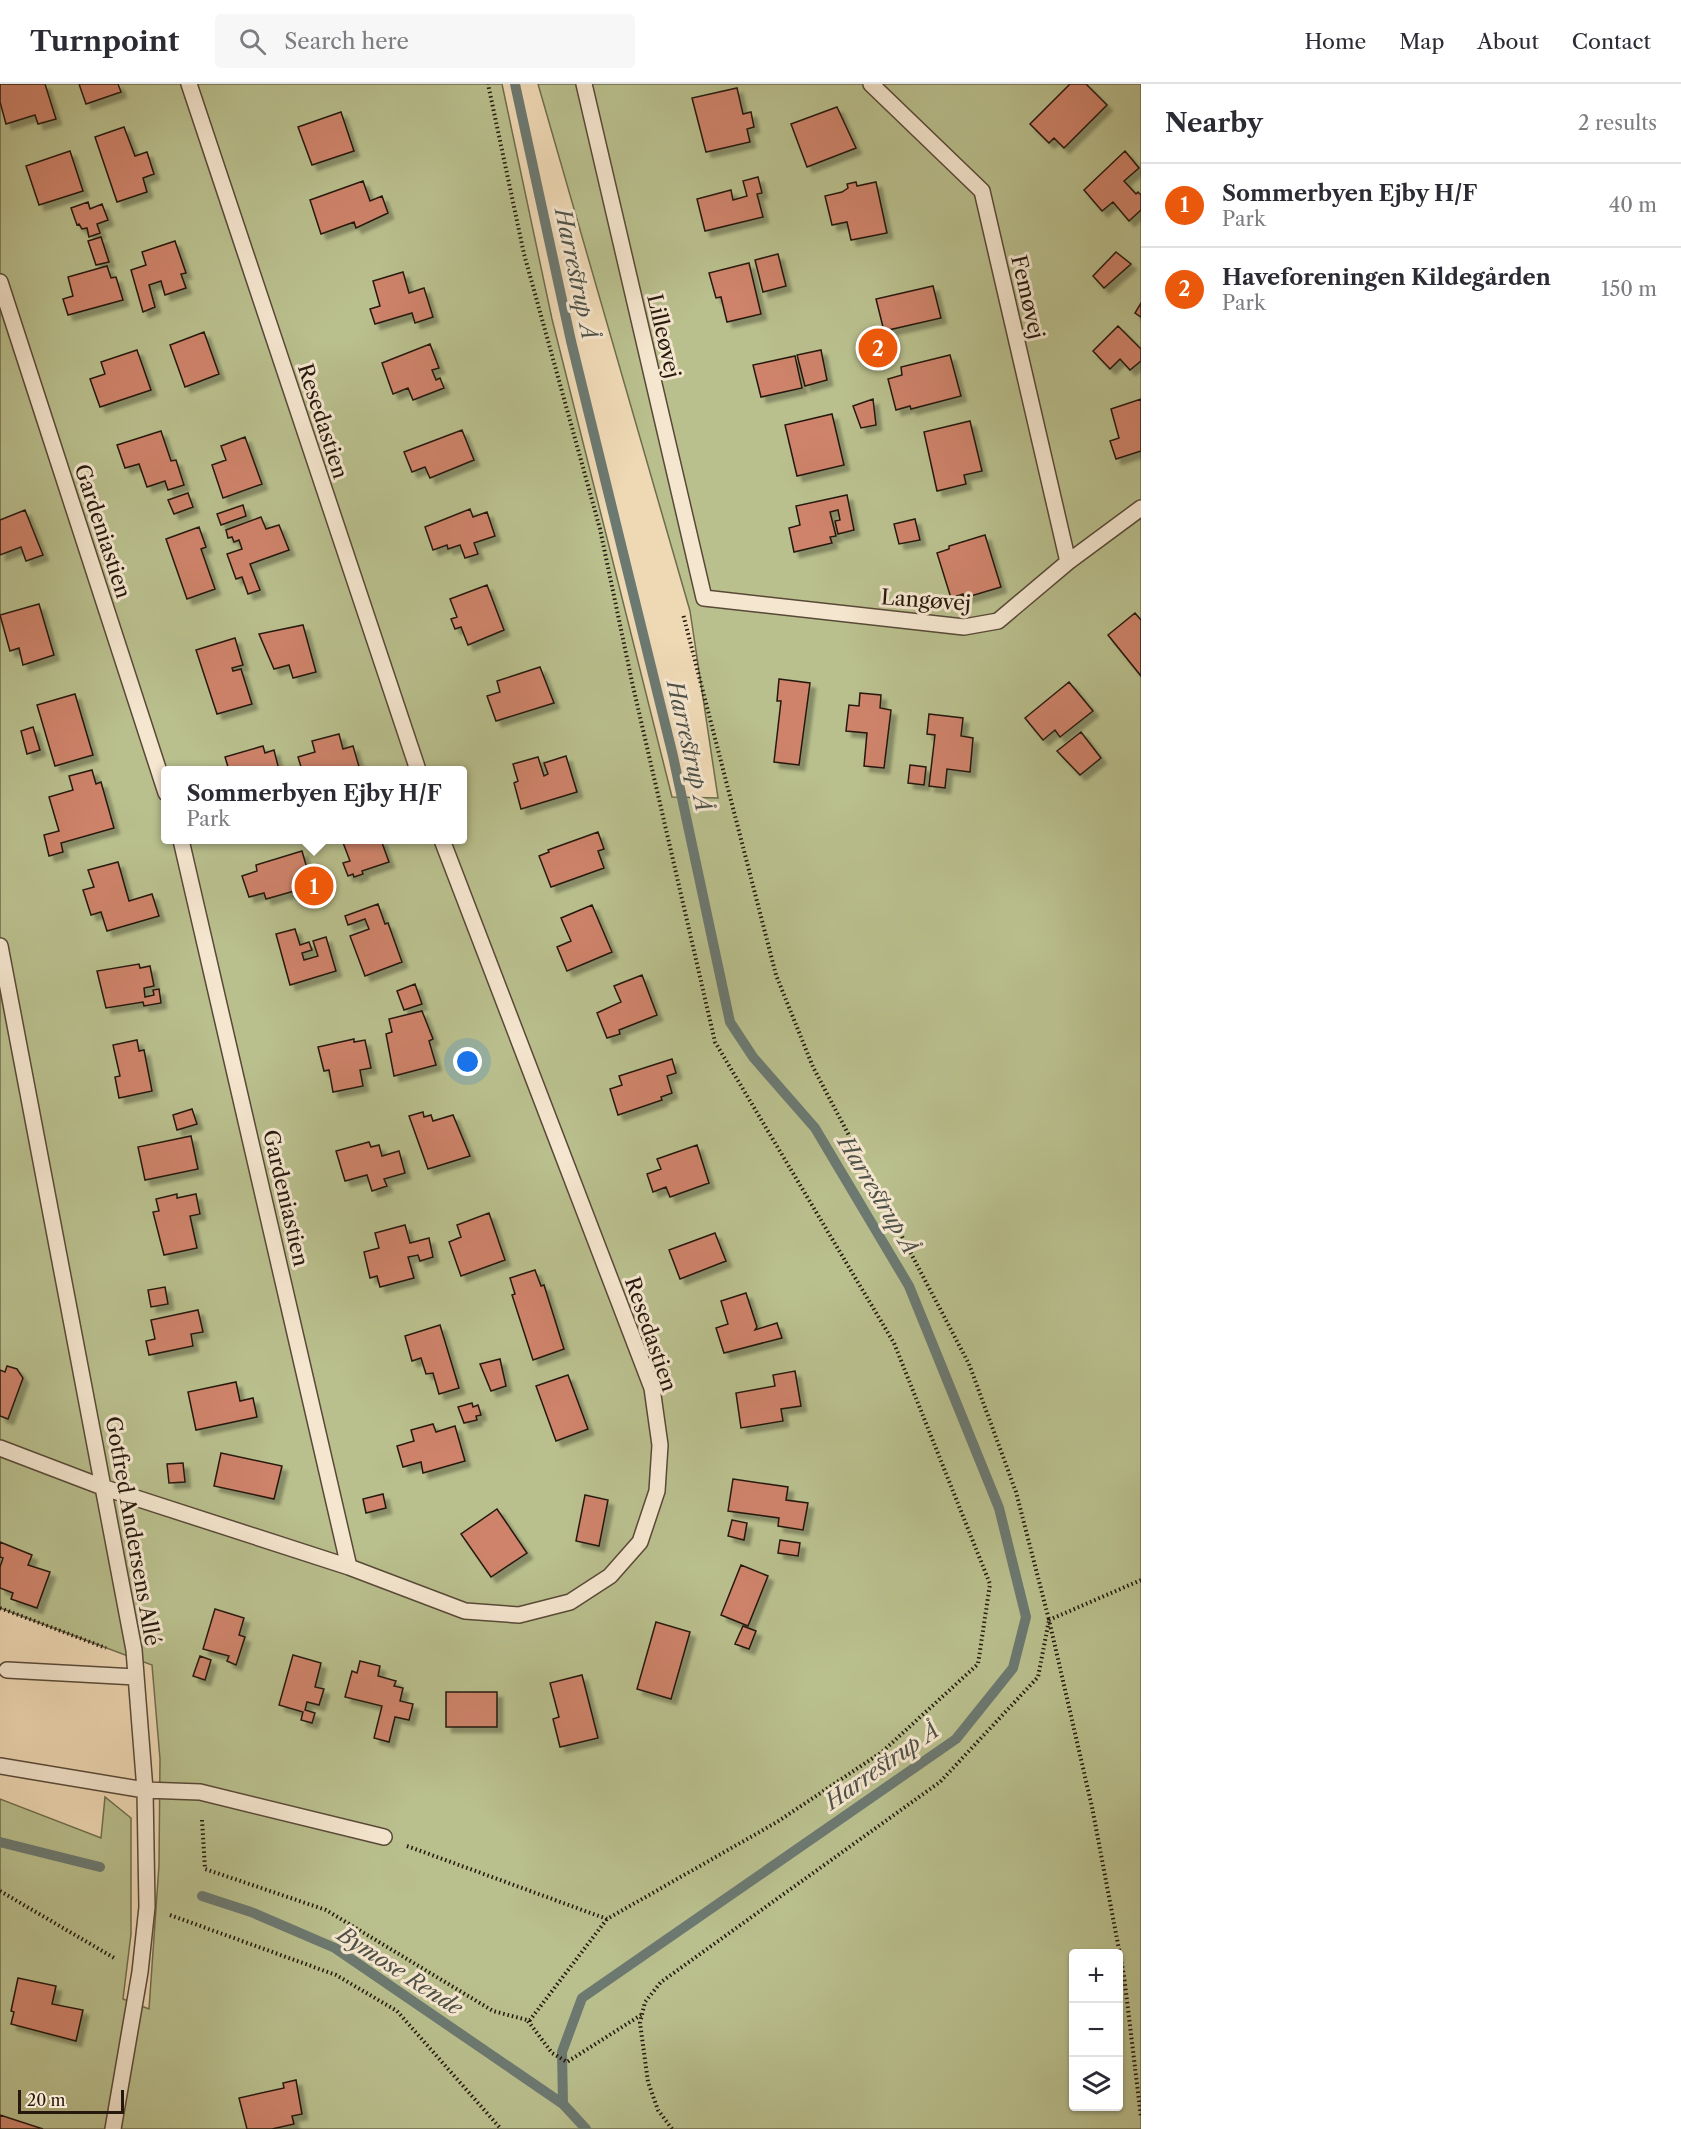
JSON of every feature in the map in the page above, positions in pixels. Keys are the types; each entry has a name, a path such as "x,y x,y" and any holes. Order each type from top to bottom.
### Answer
{"lane":[{"name":"Resedastien","path":"189,84 416,766"},
{"name":"Lilleøvej","path":"584,84 704,598"},
{"name":"Femøvej","path":"871,84 982,191 1068,562"},
{"name":"Gardeniastien","path":"0,282 161,781"},
{"name":"Langøvej","path":"704,598 964,627 998,621 1068,562 1141,508"},
{"name":"Gardeniastien","path":"182,844 349,1567"},
{"name":"Resedastien","path":"0,1448 105,1488 349,1567 465,1611 519,1615 570,1602 610,1576 640,1542 657,1491 660,1445 652,1388 444,844"},
{"name":"Gotfred Andersens Allé","path":"0,946 105,1488 134,1650 146,1790 147,1907 140,1972 113,2129"},
{"path":"7,1670 136,1677"},
{"path":"0,1766 146,1790 200,1792 384,1837"}],"path":[{"path":"488,84 524,254 600,529 632,682 715,1042 894,1343 990,1584 978,1664 882,1752 777,1822 607,1919 530,2020 527,2020"},
{"path":"704,598 682,612 776,975 813,1067 969,1364 1016,1492 1049,1620 1092,1807 1124,1976 1141,2117"},
{"path":"1049,1620 1141,1580"},
{"path":"0,1608 117,1652 134,1650"},
{"path":"672,2129 658,2110 648,2082 640,2023 645,2002 661,1982 940,1782 1038,1677 1049,1620"},
{"path":"200,1792 205,1869 326,1910 493,2011 527,2020 552,2053 567,2062 642,2015"},
{"path":"384,1837 607,1919"},
{"path":"0,1892 140,1972"},
{"path":"147,1907 336,1975 397,2011 501,2129"}],"green space":[{"path":"0,84 502,84 552,319 672,797 718,798 690,611 538,84 1141,84 1141,2129 0,2129 0,1799 101,1838 105,1797 131,1818 131,1934 123,1999 149,2009 159,1865 160,1759 152,1665 0,1608"}],"building":[{"path":"0,84 45,84 56,119 38,124 35,115 6,124 0,102"},
{"path":"79,84 118,84 121,92 86,104"},
{"path":"1070,84 1086,84 1107,105 1064,148 1054,138 1049,143 1030,124"},
{"path":"737,88 743,114 751,112 754,127 747,129 750,142 706,152 692,98"},
{"path":"837,107 856,148 807,167 791,124"},
{"path":"341,112 354,151 312,165 298,127"},
{"path":"124,127 135,156 147,152 154,174 143,178 147,192 117,202 95,137"},
{"path":"70,151 83,191 39,205 26,166"},
{"path":"1125,151 1139,168 1124,181 1136,194 1138,192 1141,195 1141,210 1129,221 1113,202 1102,211 1084,190"},
{"path":"758,177 762,193 757,194 763,217 705,231 697,199 731,190 733,200 747,196 743,181"},
{"path":"363,181 370,201 382,196 388,213 356,228 354,222 321,234 310,200"},
{"path":"856,182 857,186 876,182 887,233 851,240 847,222 832,225 825,196 842,192 848,188 847,184"},
{"path":"88,202 90,209 102,204 108,220 97,224 100,233 89,237 87,228 82,229 79,224 77,225 71,208"},
{"path":"101,237 109,262 96,265 88,241"},
{"path":"175,241 186,273 181,274 186,288 165,295 161,281 149,285 155,307 143,312 131,270 146,265 142,252"},
{"path":"1116,252 1131,264 1104,288 1093,276"},
{"path":"778,254 786,286 763,292 755,260"},
{"path":"749,263 761,314 727,322 721,297 716,298 709,273"},
{"path":"107,266 111,278 116,277 123,300 68,315 63,299 73,296 68,277"},
{"path":"403,272 409,293 424,288 433,317 415,323 412,313 375,324 370,309 380,306 373,281"},
{"path":"933,286 941,318 884,331 876,299"},
{"path":"1141,303 1141,317 1135,313"},
{"path":"1118,326 1141,349 1141,361 1130,370 1120,359 1110,369 1093,351"},
{"path":"204,332 219,374 185,387 170,345"},
{"path":"430,344 439,368 432,370 436,380 440,378 444,388 413,400 408,388 393,394 382,363"},
{"path":"137,350 151,390 100,407 90,379 105,374 101,362"},
{"path":"821,350 827,380 805,386 797,355"},
{"path":"950,355 961,396 911,409 910,406 896,410 888,379 902,375 901,367"},
{"path":"795,356 802,388 761,397 753,365"},
{"path":"873,399 876,425 861,428 853,406"},
{"path":"1141,399 1141,451 1116,459 1110,441 1119,438 1111,409"},
{"path":"832,414 844,465 797,476 785,425"},
{"path":"970,421 982,471 964,475 966,484 937,491 924,432"},
{"path":"462,430 474,460 430,478 425,467 412,472 404,452"},
{"path":"161,431 171,461 176,460 184,485 168,490 165,481 147,487 139,464 125,468 117,445"},
{"path":"245,437 262,484 223,498 212,465 226,460 221,446"},
{"path":"188,493 193,507 174,514 168,500"},
{"path":"847,495 854,530 838,534 835,521 840,520 838,510 830,512 836,536 830,537 832,543 794,552 789,528 800,525 796,506"},
{"path":"243,505 246,516 221,525 217,514"},
{"path":"470,509 473,517 487,512 495,536 474,543 478,554 465,558 460,545 448,549 447,545 433,550 425,527"},
{"path":"25,510 43,555 26,561 21,547 0,555 0,520"},
{"path":"261,517 266,529 279,525 289,550 250,564 260,590 248,594 242,577 236,579 227,554 242,549 239,540 234,542 232,537 228,538 226,530"},
{"path":"915,519 920,540 899,544 894,524"},
{"path":"199,527 206,547 201,549 215,589 187,599 166,539"},
{"path":"985,535 1001,587 964,598 963,594 951,598 937,553 949,549 949,546"},
{"path":"487,585 504,630 468,645 461,627 455,629 451,619 457,617 450,599"},
{"path":"39,604 54,655 23,665 19,648 10,651 0,615"},
{"path":"1135,613 1141,620 1141,676 1108,635"},
{"path":"303,625 316,672 293,678 289,665 274,669 259,634"},
{"path":"235,638 243,665 232,668 233,671 241,669 252,704 217,714 196,650"},
{"path":"540,667 554,703 496,721 487,696 500,692 497,681"},
{"path":"779,679 810,683 799,765 774,762 781,701 777,701"},
{"path":"1069,682 1093,711 1060,737 1055,730 1043,740 1025,718"},
{"path":"860,693 881,695 880,708 891,710 884,768 864,766 867,733 846,731 849,705 859,706"},
{"path":"75,694 93,755 55,766 37,705"},
{"path":"929,714 963,718 961,736 973,738 970,772 947,769 945,788 929,786 935,735 927,734"},
{"path":"33,727 40,750 27,754 21,731"},
{"path":"1081,732 1101,758 1080,775 1057,751"},
{"path":"339,734 343,749 353,746 359,766 301,766 298,757 315,752 312,741"},
{"path":"263,746 265,753 274,750 278,766 228,766 225,757"},
{"path":"566,756 577,792 521,809 514,783 518,781 513,764 538,757 544,776 548,774 544,763"},
{"path":"910,765 926,767 924,785 908,783"},
{"path":"92,770 96,784 101,782 114,828 61,843 63,852 49,856 44,835 59,831 49,797 73,790 69,776"},
{"path":"598,832 604,849 598,851 604,868 551,887 539,856 549,852 548,850"},
{"path":"344,844 382,844 389,862 362,871 363,874 354,877 353,874 348,876 343,863 350,861"},
{"path":"302,851 312,886 266,899 264,893 249,897 242,876 257,871 256,865"},
{"path":"118,862 129,901 152,894 159,916 107,931 101,912 91,915 83,890 94,887 88,870"},
{"path":"378,904 385,924 388,923 402,962 365,976 350,936 369,929 365,919 348,925 345,916"},
{"path":"592,905 612,952 567,971 557,947 571,941 561,918"},
{"path":"295,929 300,945 309,942 312,950 302,953 304,960 318,956 313,941 326,937 336,971 290,985 276,934"},
{"path":"139,964 140,968 150,966 154,986 144,988 145,997 154,995 153,990 159,989 161,1003 144,1006 143,1002 106,1008 97,971"},
{"path":"642,975 657,1015 619,1030 620,1034 607,1038 597,1013 621,1002 614,986"},
{"path":"415,984 422,1004 404,1010 397,991"},
{"path":"422,1011 433,1039 429,1041 436,1065 394,1076 386,1034 392,1032 389,1019"},
{"path":"354,1039 354,1042 365,1040 371,1068 360,1070 363,1086 333,1092 329,1070 324,1071 318,1047"},
{"path":"137,1040 139,1051 144,1050 152,1091 119,1098 115,1077 120,1076 113,1045"},
{"path":"672,1059 676,1073 667,1076 672,1093 661,1097 662,1100 618,1115 610,1089 622,1085 619,1076"},
{"path":"192,1109 197,1124 177,1130 173,1115"},
{"path":"423,1112 424,1117 431,1115 433,1121 453,1115 470,1156 428,1169 409,1116"},
{"path":"191,1136 198,1169 145,1180 138,1147"},
{"path":"369,1142 371,1147 379,1145 382,1156 399,1151 405,1173 384,1179 387,1186 372,1191 367,1175 345,1181 336,1151"},
{"path":"697,1145 709,1183 670,1197 666,1187 653,1192 647,1174 661,1169 657,1159"},
{"path":"177,1194 177,1198 196,1194 200,1214 190,1216 197,1248 164,1255 153,1212 159,1211 156,1199"},
{"path":"489,1213 505,1260 461,1276 449,1242 461,1237 457,1225"},
{"path":"405,1225 410,1243 429,1238 433,1257 420,1261 418,1255 408,1257 414,1278 380,1287 377,1276 370,1278 364,1252 379,1248 375,1233"},
{"path":"715,1233 726,1261 680,1279 669,1250"},
{"path":"535,1270 541,1286 544,1285 564,1349 533,1360 512,1295 515,1294 510,1278"},
{"path":"165,1287 168,1304 151,1307 148,1290"},
{"path":"746,1293 757,1327 755,1330 777,1323 782,1338 724,1353 716,1328 728,1324 721,1301"},
{"path":"198,1310 203,1332 191,1334 193,1346 149,1355 146,1341 155,1339 151,1320"},
{"path":"440,1325 459,1388 439,1394 433,1373 426,1374 421,1358 412,1361 405,1336"},
{"path":"500,1359 506,1386 491,1391 480,1364"},
{"path":"7,1366 17,1369 23,1378 8,1419 0,1416 0,1370 5,1372"},
{"path":"795,1371 801,1406 781,1409 783,1421 741,1428 736,1393 775,1386 773,1375"},
{"path":"568,1375 588,1429 556,1441 536,1386"},
{"path":"236,1382 240,1401 253,1398 257,1417 196,1430 188,1392"},
{"path":"472,1403 473,1407 478,1405 481,1415 476,1416 477,1420 464,1423 458,1407"},
{"path":"433,1424 436,1432 455,1426 465,1461 423,1473 421,1462 403,1467 397,1446 414,1441 411,1430"},
{"path":"221,1453 282,1466 274,1499 214,1486"},
{"path":"183,1463 185,1482 169,1483 167,1464"},
{"path":"733,1479 788,1487 786,1500 808,1503 803,1530 778,1526 779,1518 728,1511"},
{"path":"383,1494 386,1508 366,1513 363,1499"},
{"path":"585,1495 608,1500 599,1546 576,1541"},
{"path":"497,1509 527,1553 491,1577 461,1534"},
{"path":"732,1520 747,1523 744,1540 728,1536"},
{"path":"780,1540 800,1543 798,1556 778,1553"},
{"path":"0,1542 32,1555 28,1565 50,1572 37,1608 11,1599 13,1593 0,1588 0,1567 3,1558 0,1557"},
{"path":"741,1565 768,1576 748,1626 721,1615"},
{"path":"215,1609 244,1618 239,1635 245,1637 236,1665 227,1661 229,1656 203,1649"},
{"path":"656,1622 690,1632 671,1699 637,1689"},
{"path":"743,1626 756,1631 749,1649 735,1644"},
{"path":"293,1655 321,1663 315,1687 324,1689 319,1705 307,1702 305,1710 315,1713 312,1723 301,1720 303,1712 279,1705"},
{"path":"200,1656 211,1660 205,1680 193,1676"},
{"path":"360,1661 380,1666 378,1676 396,1681 394,1686 403,1688 400,1701 413,1704 409,1720 395,1717 389,1742 374,1738 382,1706 345,1697 352,1671 357,1673"},
{"path":"582,1675 598,1738 560,1747 553,1719 559,1717 550,1683"},
{"path":"446,1692 497,1692 497,1727 446,1727"},
{"path":"18,1978 56,1986 52,2004 83,2010 76,2041 11,2024 14,2012 11,2011"},
{"path":"296,2080 302,2114 292,2116 294,2124 272,2129 247,2129 239,2098 284,2088 283,2083"},
{"path":"0,2115 43,2129 0,2129"}],"waterway":[{"name":"Harrestrup Å","path":"515,84 571,341 673,756 730,1022 753,1057 815,1128 909,1286 999,1508 1026,1617 1013,1668 956,1739 582,1998 562,2052 563,2104 586,2129"},
{"name":"Bymose Rende","path":"0,1842 100,1867"},
{"name":"Bymose Rende","path":"202,1896 251,1912 335,1948 563,2104"}],"place":[{"name":"Haveforeningen Kildegården","path":"878,348"},
{"name":"Sommerbyen Ejby H/F","path":"314,886"}]}
